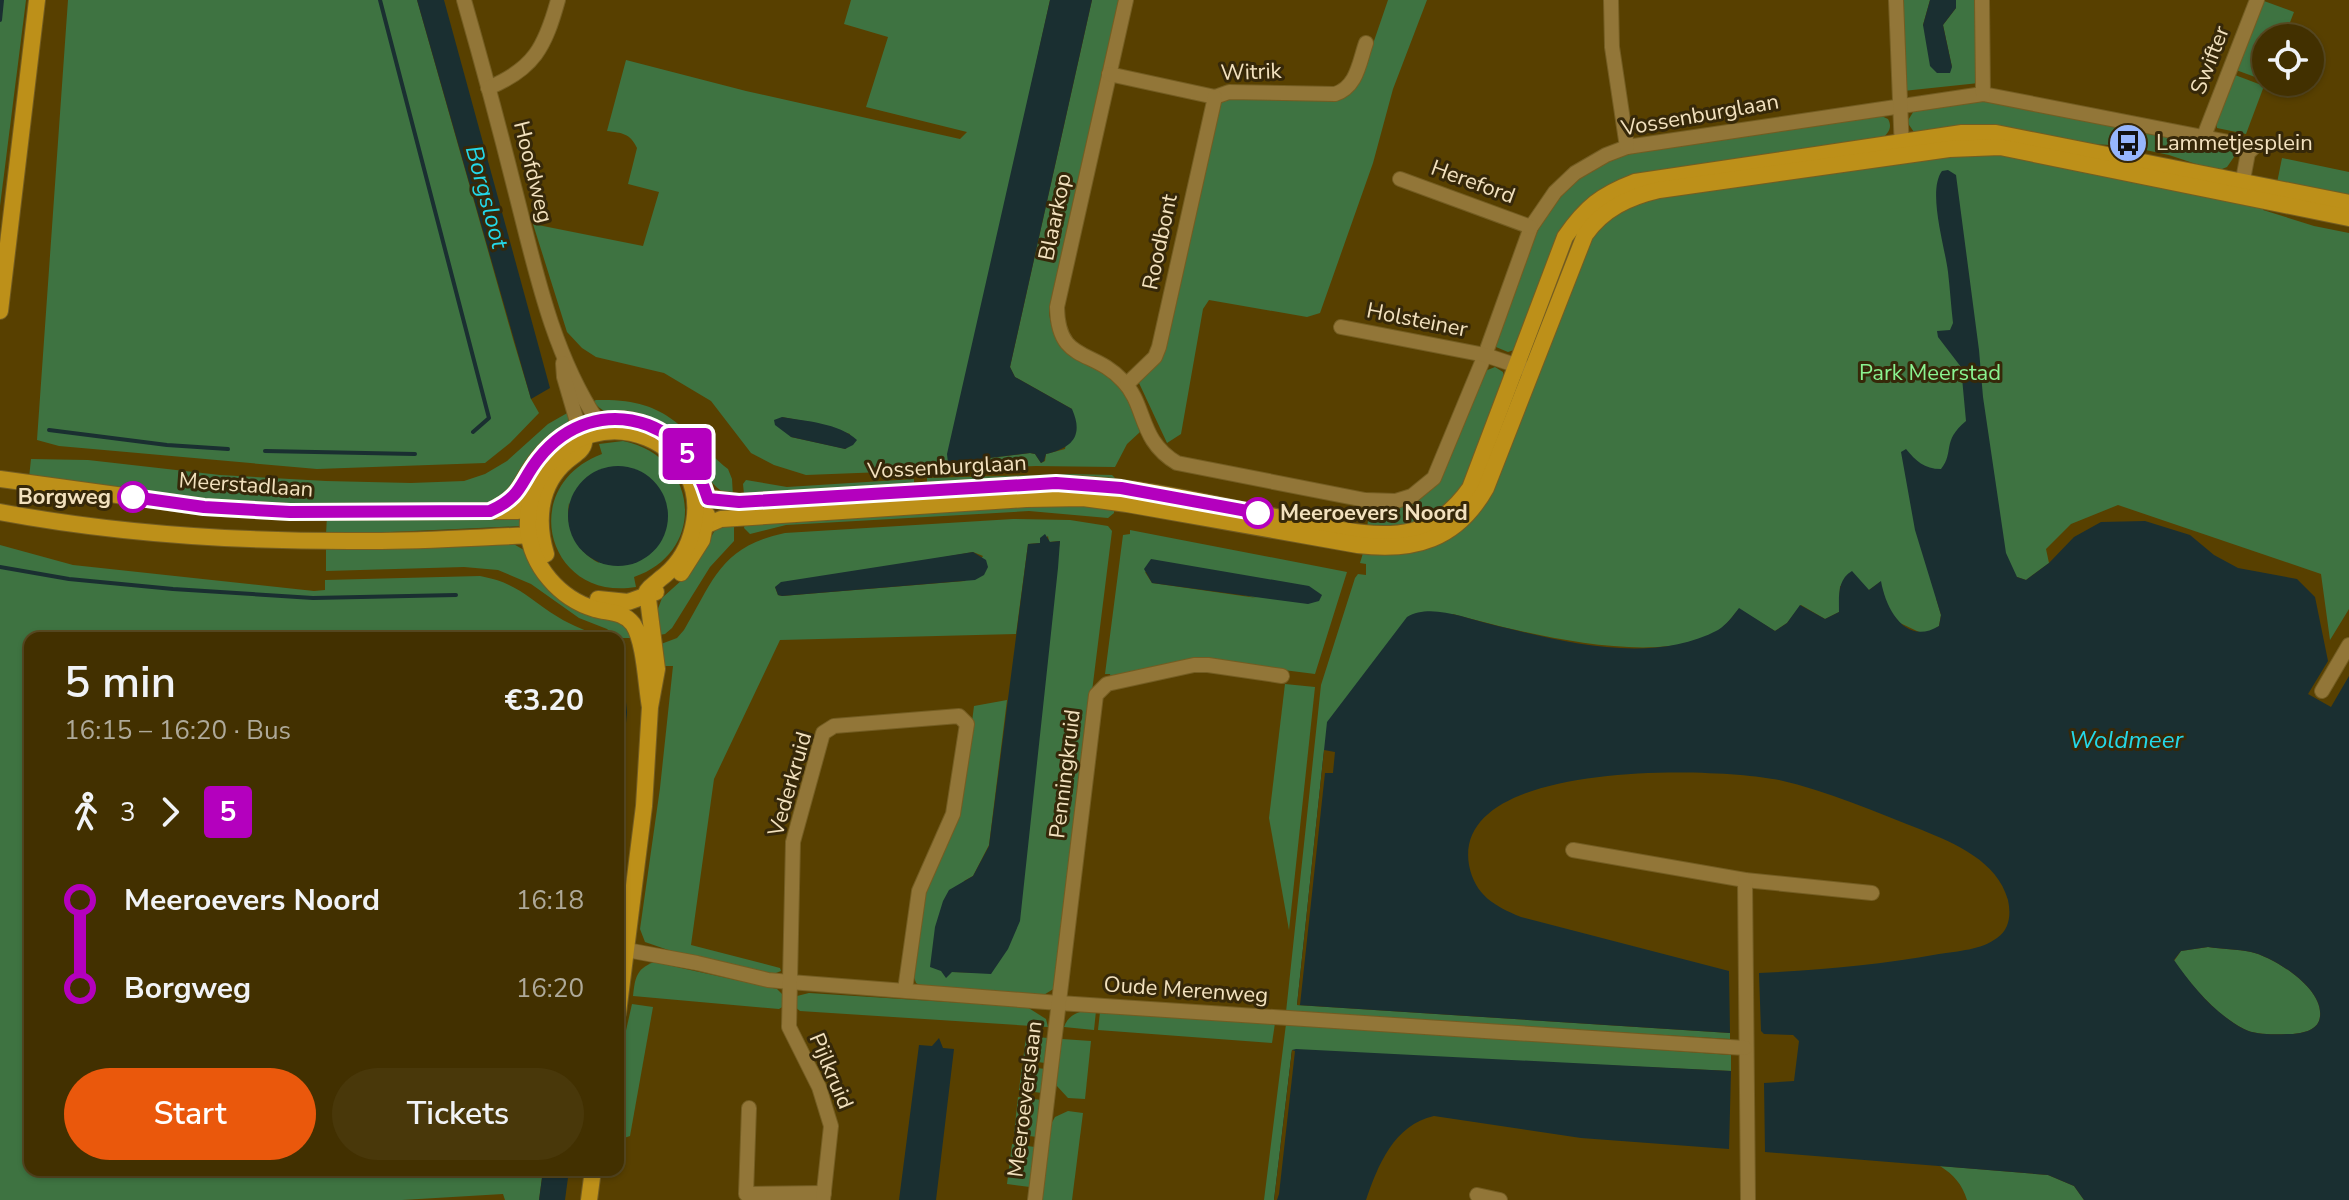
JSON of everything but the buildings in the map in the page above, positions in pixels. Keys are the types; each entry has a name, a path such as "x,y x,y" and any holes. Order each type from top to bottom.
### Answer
{"main road":[{"path":"0,311 37,0"},
{"name":"Vossenburglaan","path":"701,498 739,502 1079,484 1129,490 1360,532 1416,530 1445,515 1463,498 1580,243 1590,227 1614,207 1635,196 1901,149 2000,147 2349,203"},
{"name":"Vossenburglaan","path":"2241,188 2349,218"},
{"name":"Vossenburglaan","path":"707,525 721,519 821,511 1083,498 1358,545 1407,547 1435,538 1470,512 1493,473 1524,368"},
{"path":"581,431 583,448 564,463 548,486 535,535 556,572 571,586 589,596 618,602 648,596 686,568 707,525 694,463 669,436 635,421 597,420 540,456 526,493 535,535 535,556 543,570 565,595 579,604 623,615 634,626 650,707"},
{"path":"581,431 619,430 652,438 668,449 701,498 684,551 669,571 649,587 657,669 650,707 644,806 624,964"},
{"name":"Meerstadlaan","path":"0,479 204,507 290,512 490,511 526,493"},
{"path":"0,512 115,529 209,536 371,541 535,535"},
{"path":"589,1200 592,1176"}],"street":[{"name":"Hoofdweg","path":"464,0 529,246 562,354 584,401 597,420"},
{"path":"488,88 514,77 531,61 547,32 558,0"},
{"name":"Blaarkop","path":"1126,0 1057,307 1057,328 1070,348 1114,372 1127,384"},
{"path":"1611,0 1612,47 1627,147"},
{"path":"1896,0 1901,149"},
{"path":"1982,0 1983,94"},
{"name":"Swifter","path":"2204,136 2257,0"},
{"name":"Witrik","path":"1109,74 1215,97 1229,92 1335,94 1352,83 1366,43"},
{"name":"Vossenburglaan","path":"1127,384 1161,454 1177,463 1365,500 1396,501 1426,487 1441,467 1531,227 1555,192 1575,173 1627,147 1983,94 2254,147 2248,153 2241,188"},
{"name":"Roodbont","path":"1127,384 1155,357 1159,347 1215,97"},
{"name":"Hereford","path":"1400,179 1531,227"},
{"name":"Holsteiner","path":"1341,327 1485,355"},
{"name":"Hoofdweg","path":"562,354 564,377 581,431"},
{"path":"1485,355 1524,368"},
{"path":"2322,691 2349,645"},
{"name":"Penningkruid","path":"1059,1003 1096,695 1101,687 1194,665 1282,676"},
{"name":"Vederkruid","path":"790,982 793,842 823,733 834,726 959,716 967,724 960,784 953,814 919,891 905,990"},
{"path":"1573,850 1745,880 1872,893"},
{"path":"1745,880 1748,1200"},
{"name":"Oude Merenweg","path":"627,950 790,982 1059,1003 1745,1048"},
{"name":"Pijlkruid","path":"749,1108 746,1194 824,1196 831,1126 819,1087 789,1027 790,982"},
{"name":"Meeroeverslaan","path":"1035,1200 1059,1003"},
{"path":"1477,1195 1500,1200"}],"green space":[{"path":"0,0 26,0 0,206"},
{"path":"68,0 417,0 513,339 531,399 539,413 485,463 317,469 59,446 37,440"},
{"path":"851,0 1050,0 948,463 1030,453 1035,454 1041,463 1045,461 1046,454 1065,449 1072,409 1015,377 1010,367 1092,0 1119,0 1049,313 1053,331 1067,352 1108,375 1128,402 1140,432 1127,444 1115,467 1036,466 806,475 774,465 751,453 711,401 664,373 596,357 567,332 533,224 643,246 659,192 628,184 637,148 625,135 607,131 626,60 746,91 960,139 967,132 866,107 888,37 844,24","holes":["782,417 820,424 850,434 846,449 791,437"]},
{"path":"1388,0 1427,0 1393,89 1373,163 1320,313 1307,317 1209,300 1203,309 1181,434 1167,443 1139,383 1162,356 1219,104 1228,97 1330,100 1362,76"},
{"path":"1902,0 1930,0 1923,25 1952,67 1943,25 1956,8 1956,0 1979,0 1979,83 1903,91"},
{"path":"2264,1 2294,12 2289,24 2255,24"},
{"path":"2252,31 2252,76 2236,70"},
{"path":"2235,75 2252,81 2252,96 2260,96 2246,134 2217,128 2216,122"},
{"path":"1982,101 2228,146 2234,157 2227,167 2217,171 2169,155 2127,146 1922,134 1914,132 1907,122 1915,109"},
{"path":"1877,114 1888,119 1890,125 1880,140 1591,198 1514,350 1508,352 1496,347 1494,340 1536,228 1578,175 1626,152"},
{"name":"Park Meerstad","path":"1990,151 2263,205 2263,210 2349,233 2349,609 2330,640 2321,574 2118,505 2071,524 2046,549 2049,563 2026,580 2017,577 1936,598 1941,615 1939,626 1929,633 1900,623 1888,609 1880,582 1869,590 1840,586 1839,612 1825,619 1801,605 1787,623 1775,631 1739,609 1723,627 1698,640 1666,646 1591,644 1514,630 1453,614 1297,1005 1730,1033 1730,1039 1286,1012 1321,685 1355,578 1358,574 1366,575 1366,564 1360,563 1363,553 1412,553 1448,537 1588,240 1616,212 1658,197"},
{"path":"2282,158 2349,172 2349,198 2277,183"},
{"path":"1495,367 1503,372 1504,378 1468,481 1454,500 1416,525 1367,528 1370,506 1391,507 1409,503 1426,494 1441,480 1485,371"},
{"path":"596,400 641,404 671,418 728,469 733,497 721,491 706,475 683,438 664,427 608,413 599,408"},
{"path":"569,412 571,415 567,424 531,468 510,490 489,502 337,508 188,498 29,478 31,459 88,460 220,475 326,481 464,481 485,474 507,461 548,424"},
{"path":"623,441 648,450 667,465 679,484 685,505 683,527 674,547 658,565 634,577 636,587 605,587 581,577 563,560 553,538 551,514 559,490 575,470 602,454 599,444","holes":["569,503 599,563 584,552 574,538 569,521"]},
{"path":"1112,475 1118,481 927,486 927,478"},
{"path":"914,479 914,486 744,494 743,484 746,480 787,487"},
{"path":"1032,503 1114,507 1114,513 1108,518 1029,511 786,525 750,534 744,528 745,524"},
{"path":"327,516 523,516 522,526 326,535"},
{"path":"1013,519 1070,520 1108,526 1112,531 1055,988 1042,996 921,986 916,983 913,974 923,898 962,802 974,706 1007,700 989,845 973,876 964,881 951,972 991,973 1060,541 1049,542 1048,536 1040,543 1028,544 1016,634 780,640 714,779 691,945 780,968 781,971 766,973 674,952 645,942 640,929 673,666 662,666 661,644 677,638 684,630 712,581 732,557 763,539 785,533","holes":["973,552 983,556 965,581 782,596 778,595 775,587"]},
{"path":"734,521 734,541 710,567 672,628 659,635 656,614 662,598 693,570 715,530"},
{"path":"1130,530 1347,572 1315,674 1213,661 1111,678 1110,674 1105,674 1123,535 1130,534","holes":["1145,572 1257,598 1152,583"]},
{"path":"510,542 524,550 537,571 626,625 634,638 624,638 624,632 611,632 579,618 531,584 498,570 464,567 326,571 326,544"},
{"path":"0,545 73,565 314,591 325,590 325,580 480,576 513,587 563,620 589,632 24,632 24,1176 542,1176 539,1200 505,1200 503,1194 402,1200 0,1200"},
{"path":"1285,684 1315,687 1289,930 1269,818"},
{"path":"2208,947 2251,952 2285,968 2316,998 2320,1010 2317,1024 2293,1034 2261,1034 2249,1031 2223,1016 2174,961 2181,951"},
{"path":"654,962 777,989 784,996 784,1006 779,1009 633,996 638,975"},
{"path":"809,993 1027,1007 1046,1019 1048,1027 800,1011 795,1007 797,996"},
{"path":"632,1004 653,1007 630,1136 624,1138 624,1039"},
{"path":"1096,1011 1094,1030 1064,1027 1069,1018 1077,1013"},
{"path":"1100,1012 1275,1023 1272,1043 1098,1030"},
{"path":"1286,1024 1731,1055 1731,1071 1292,1051 1276,1193 1274,1200 1264,1200"},
{"path":"1026,1036 1048,1038 1045,1063 1023,1060"},
{"path":"1062,1039 1091,1041 1085,1099 1068,1098 1056,1085"},
{"path":"1022,1066 1045,1069 1042,1093 1019,1090"},
{"path":"1018,1097 1041,1100 1037,1137 1014,1134"},
{"path":"1068,1111 1083,1113 1072,1200 1042,1200 1051,1124 1055,1117"},
{"path":"1012,1144 1035,1147 1030,1187 1007,1184"},
{"path":"1940,1166 2048,1175 2074,1186 2084,1200 1967,1200 1957,1180"}],"water":[{"name":"Borgsloot","path":"417,0 444,0 550,388 531,399"},
{"path":"1050,0 1092,0 1010,367 1015,377 1072,409 1076,434 1063,448 1046,454 1041,463 1035,454 1030,453 948,463 947,454"},
{"path":"1930,0 1956,0 1956,8 1943,25 1952,67 1950,73 1937,73 1930,66 1923,25"},
{"name":"Woldmeer","path":"1948,170 1956,175 2006,553 2017,577 2026,580 2049,563 2074,537 2101,522 2145,521 2190,535 2214,555 2238,568 2297,579 2315,597 2328,661 2308,694 2331,707 2349,676 2349,1200 2084,1200 2074,1186 2048,1175 1765,1152 1764,1083 1794,1081 1799,1041 1793,1035 1764,1034 1761,1031 1759,973 1872,964 1969,949 1997,938 2005,930 2009,916 2003,886 1985,864 1961,848 1852,802 1779,780 1701,773 1648,773 1594,778 1543,788 1501,805 1475,830 1469,865 1472,875 1481,892 1502,908 1521,917 1729,971 1730,1033 1297,1005 1327,722 1407,617 1437,611 1575,643 1604,647 1663,647 1692,641 1718,630 1739,608 1775,631 1787,623 1800,605 1825,619 1839,612 1841,584 1852,571 1869,590 1881,581 1893,613 1907,628 1927,631 1939,626 1941,615 1915,530 1901,452 1906,449 1921,464 1941,469 1954,435 1966,421 1961,367 1938,337 1937,331 1950,330 1953,323 1948,272 1938,220 1936,192 1942,171","holes":["2208,947 2251,952 2285,968 2316,998 2320,1010 2317,1024 2300,1033 2261,1034 2244,1029 2223,1016 2196,989 2174,960 2181,951"]},
{"path":"782,417 831,426 857,440 845,449 791,437 775,425 774,420"},
{"path":"618,466 646,474 660,488 668,516 660,544 646,558 618,566 590,558 576,544 568,516 576,488 590,474"},
{"path":"1045,534 1050,542 1060,541 1020,921 1008,949 991,974 952,972 946,978 941,971 930,967 935,927 949,890 973,876 989,846 1028,544 1040,543 1040,538"},
{"path":"973,552 986,560 988,567 984,575 975,580 782,596 778,595 775,587 781,582"},
{"path":"1151,559 1309,586 1322,595 1319,601 1308,604 1152,583 1144,569"},
{"path":"624,682 627,712 624,745"},
{"path":"939,1038 943,1048 954,1049 936,1200 899,1200 919,1045 932,1046"},
{"path":"1292,1050 1731,1071 1729,1149 1581,1138 1434,1116 1408,1128 1398,1137 1382,1160 1366,1200 1274,1200"},
{"path":"542,1176 568,1176 565,1200 539,1200"}],"pier":[{"path":"1324,750 1335,752 1333,773 1325,773 1300,1005 1297,1005"},
{"path":"1292,1050 1295,1051 1279,1194 1274,1200"}],"waterway":[{"path":"0,20 2,0"},
{"path":"380,0 489,418 473,432"},
{"path":"49,430 167,445 228,449"},
{"path":"265,451 415,454"},
{"path":"0,567 69,579 313,598 456,595"}],"bus line":[{"name":"5","path":"133,497 204,507 290,512 490,511 512,499 532,466 560,438 578,425 616,419 652,427 683,448 694,463 708,499 739,502 1056,483 1121,488 1258,513"}],"place":[{"name":"Lammetjesplein","path":"2128,143"},
{"name":"Borgweg","path":"133,497"},
{"name":"Meeroevers Noord","path":"1258,513"}]}
